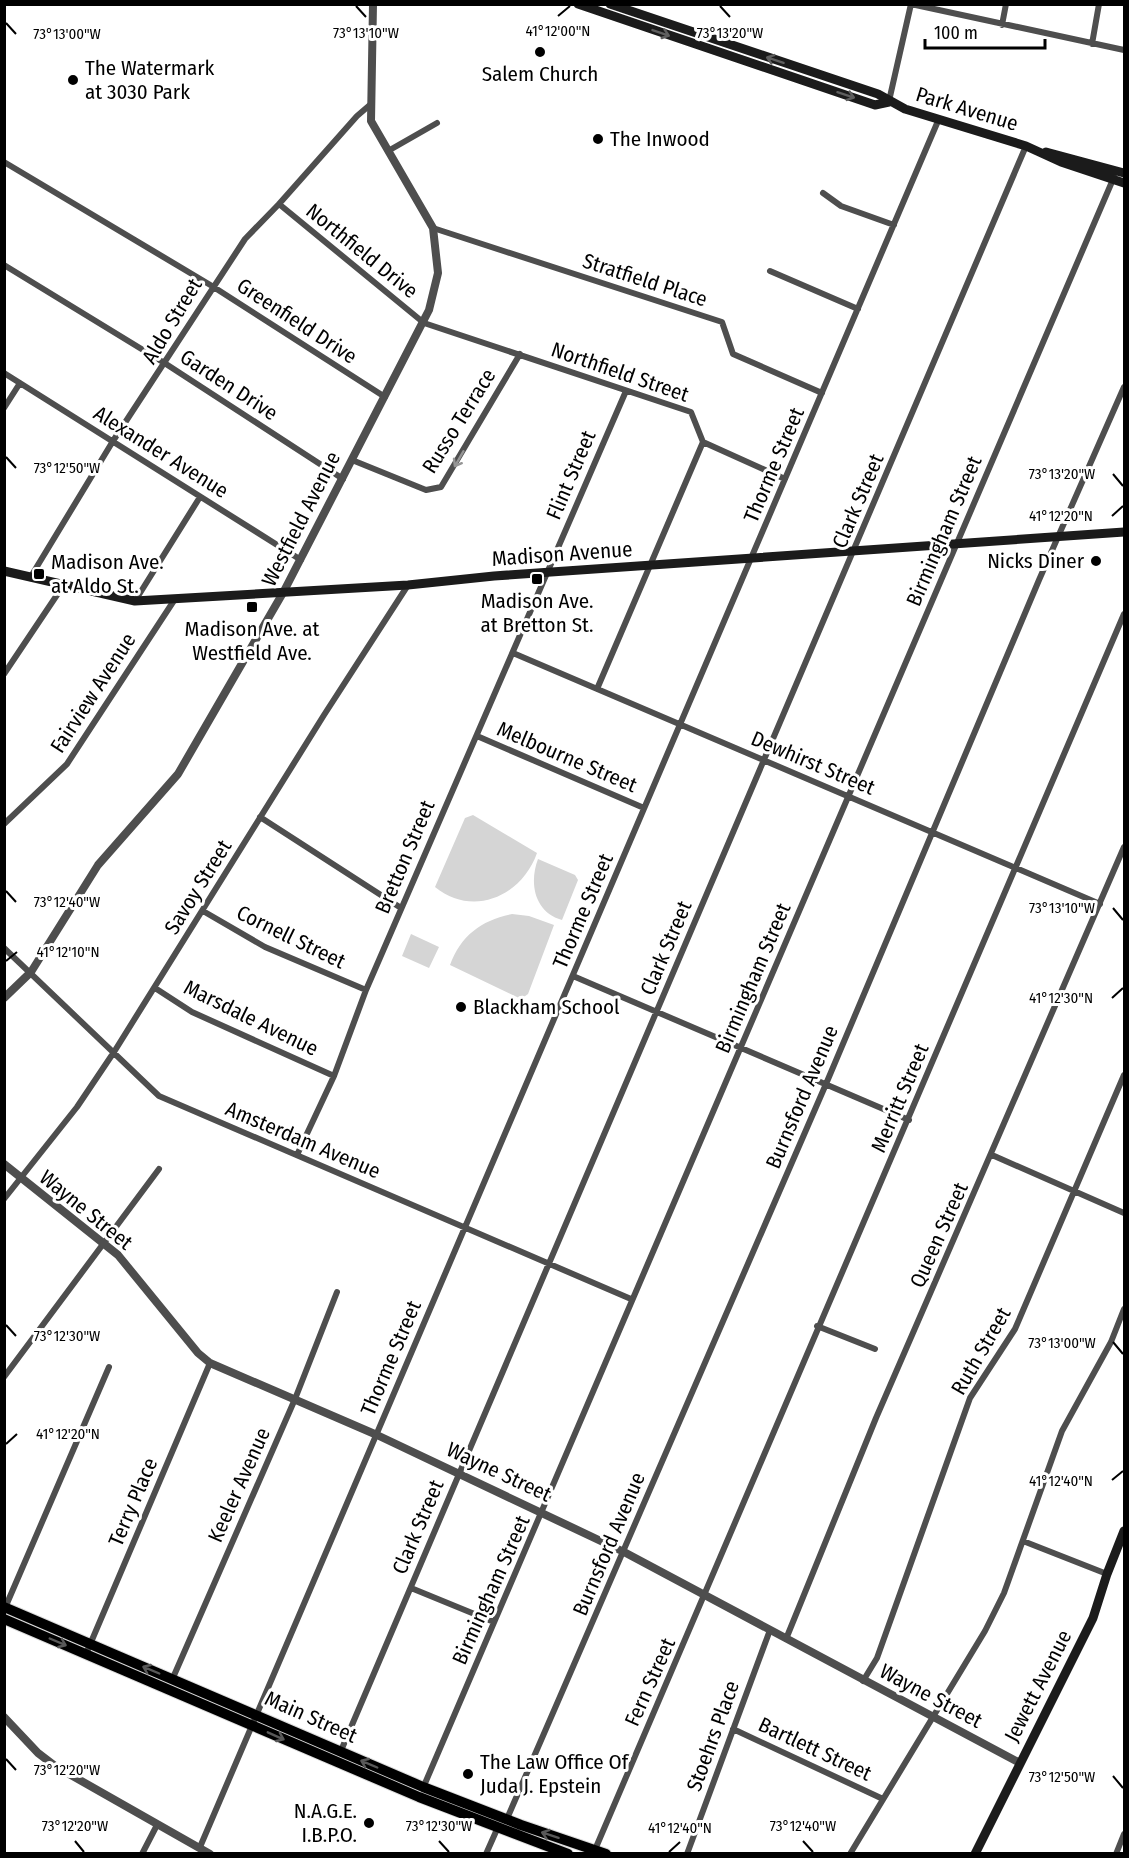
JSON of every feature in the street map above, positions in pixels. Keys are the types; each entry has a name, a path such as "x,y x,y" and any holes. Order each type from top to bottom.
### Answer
{"main road":[{"name":"Park Avenue","path":"578,4 875,105 889,102"},
{"name":"Park Avenue","path":"610,4 878,94 889,102 938,121 1031,148 1060,162 1118,174 1125,183"},
{"name":"Madison Avenue","path":"4,571 135,601 408,585 547,572 1125,532"},
{"name":"Jewett Avenue","path":"975,1854 1093,1618 1107,1574 1125,1531"},
{"name":"Main Street","path":"5,1608 88,1649"},
{"name":"Main Street","path":"4,1619 88,1649 497,1827 568,1854"},
{"name":"Main Street","path":"421,1792 598,1852"}],"street":[{"name":"Westfield Avenue","path":"4,998 32,972 98,865 178,774 301,560 424,323 435,291 438,273 433,228 371,121 373,4"},
{"path":"889,102 911,4 1125,50"},
{"path":"1002,24 1006,4"},
{"path":"1092,44 1099,4"},
{"name":"Aldo Street","path":"30,578 113,441 166,364 212,286 245,239 357,116 371,104"},
{"name":"Thorme Street","path":"200,1847 938,121"},
{"path":"388,151 437,123"},
{"name":"Clark Street","path":"339,1757 764,760 1031,148"},
{"name":"Greenfield Drive","path":"4,162 212,286 385,398"},
{"name":"Birmingham Street","path":"421,1792 543,1512 631,1299 1118,174"},
{"path":"822,193 841,206 894,225"},
{"name":"Northfield Drive","path":"279,204 424,323"},
{"name":"Stratfield Place","path":"433,228 722,322 733,354 822,393"},
{"name":"Garden Drive","path":"4,264 166,364 343,479"},
{"path":"770,271 858,309"},
{"name":"Northfield Street","path":"424,323 691,412 702,441"},
{"name":"Russo Terrace","path":"352,460 426,490 441,487 520,354"},
{"name":"Alexander Avenue","path":"4,374 301,560"},
{"path":"4,408 20,383"},
{"name":"Burnsford Avenue","path":"508,1820 826,1084 1057,537 1122,400 1125,387"},
{"name":"Flint Street","path":"547,572 626,391"},
{"path":"597,689 702,441 785,479"},
{"path":"135,601 200,497"},
{"name":"Bretton Street","path":"297,1155 334,1076 366,990 547,572"},
{"name":"Savoy Street","path":"4,1199 77,1107 114,1052 408,585"},
{"path":"4,674 63,586"},
{"name":"Fairview Avenue","path":"4,824 67,764 175,598"},
{"name":"Merritt Street","path":"706,1595 817,1326 909,1120 1125,614"},
{"name":"Dewhirst Street","path":"513,652 1100,904"},
{"name":"Melbourne Street","path":"477,736 645,808"},
{"path":"260,817 401,908"},
{"name":"Queen Street","path":"786,1639 876,1418 1125,847"},
{"name":"Cornell Street","path":"203,911 265,947 366,990"},
{"name":"Amsterdam Avenue","path":"4,948 32,972 159,1095 631,1299"},
{"path":"573,976 909,1120"},
{"name":"Marsdale Avenue","path":"155,988 192,1012 334,1076"},
{"name":"Ruth Street","path":"864,1681 877,1658 970,1398 1015,1329 1125,1075"},
{"path":"992,1155 1125,1213"},
{"name":"Wayne Street","path":"4,1164 19,1179 104,1242 198,1353 210,1363 377,1435 543,1512 706,1595 931,1718 1020,1763"},
{"path":"4,1377 159,1169"},
{"name":"Keeler Avenue","path":"171,1684 295,1399 337,1292"},
{"path":"850,1854 985,1631 1004,1593 1062,1431 1111,1342 1125,1309"},
{"path":"817,1326 875,1349"},
{"name":"Terry Place","path":"88,1649 210,1363"},
{"path":"5,1608 109,1367"},
{"path":"1023,1541 1107,1574"},
{"path":"411,1588 494,1622"},
{"name":"Fern Street","path":"598,1852 706,1595"},
{"name":"Stoehrs Place","path":"687,1854 770,1630"},
{"path":"6,1720 38,1753 55,1766 210,1854"},
{"name":"Bartlett Street","path":"733,1729 883,1799"},
{"path":"486,1854 497,1827 508,1820"},
{"path":"142,1854 157,1825"},
{"path":"1116,1854 1125,1834"}],"shaded area":[{"path":"473,815 537,853 530,868 508,891 495,898 465,901 450,896 435,887 465,818"},
{"path":"538,859 575,875 578,880 562,920 545,910 536,896 534,878"},
{"path":"512,914 529,916 554,925 528,994 521,999 450,965 460,945 474,930 491,920"},
{"path":"411,934 439,947 429,968 402,956"}],"place":[{"name":"Salem Church","path":"540,52"},
{"name":"The Watermark at 3030 Park","path":"73,80"},
{"name":"The Inwood","path":"598,139"},
{"name":"Nicks Diner","path":"1096,561"},
{"name":"Madison Ave. at Aldo St.","path":"39,574"},
{"name":"Madison Ave. at Bretton St.","path":"537,579"},
{"name":"Madison Ave. at Westfield Ave.","path":"252,607"},
{"name":"Blackham School","path":"461,1007"},
{"name":"The Law Office Of Juda J. Epstein","path":"468,1774"},
{"name":"N.A.G.E. I.B.P.O.","path":"369,1823"}]}
